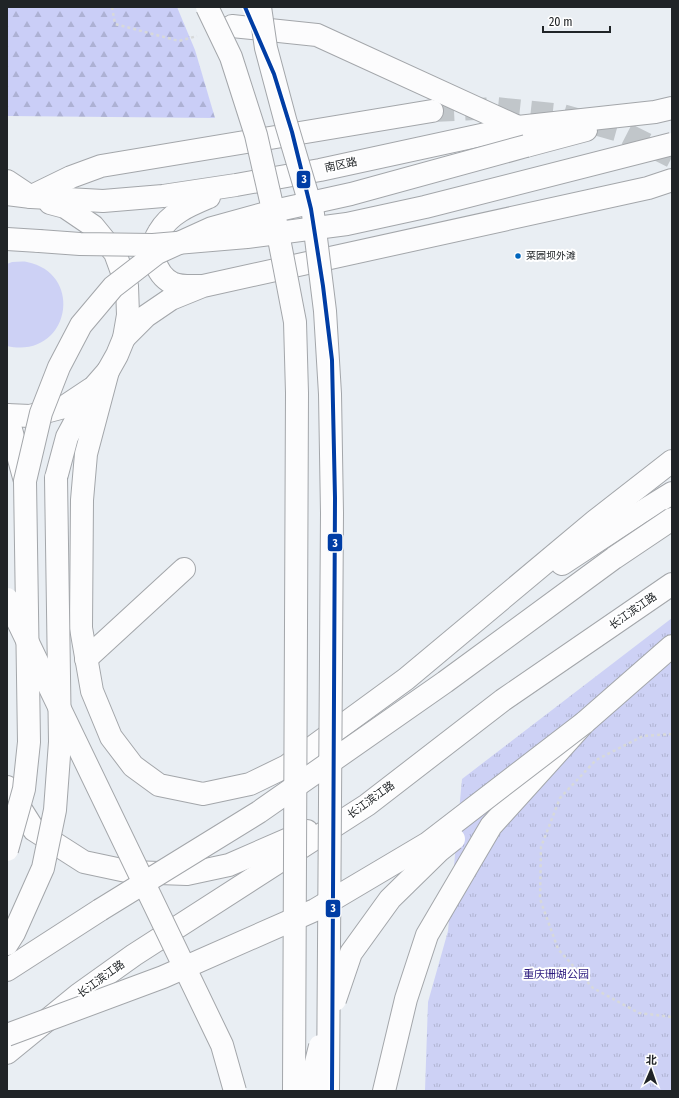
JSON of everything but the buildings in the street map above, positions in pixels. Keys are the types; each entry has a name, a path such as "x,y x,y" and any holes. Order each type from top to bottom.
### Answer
{"main road":[{"path":"207,7 231,56 256,135 276,223 295,322 297,393 294,1091"},
{"path":"260,7 266,48 313,214 326,326 330,394 332,513 328,1091"},
{"path":"232,26 317,35 522,136"},
{"path":"7,850 24,789 29,742 25,481 41,413 59,367 81,325 113,287 157,253 212,228 274,211 350,194 522,136 664,110"},
{"path":"7,198 31,197 71,177 101,166 432,111"},
{"name":"南区路","path":"7,194 31,197 103,201 162,196 236,185 522,136"},
{"path":"7,239 80,244 153,245 247,237 347,224 425,207 672,144"},
{"path":"124,338 146,316 171,299 203,286 648,188 672,180"},
{"path":"7,181 31,197 65,207 94,226 115,253 127,286 128,315 124,338 117,355 108,371 94,387 67,437 56,478 60,742 55,810 43,868 14,933 7,944"},
{"path":"203,286 184,286 173,284 162,275 156,266 154,250 158,233 170,219 186,206 236,185"},
{"path":"648,188 672,191"},
{"path":"108,371 86,454 82,500 81,628 92,691 111,737 133,766 159,785 203,794 250,784 287,766 406,679 595,520 672,461"},
{"path":"25,481 7,415 30,416 64,407 94,387"},
{"path":"468,627 672,493"},
{"path":"7,970 100,910 259,812 445,682 614,558 672,519"},
{"path":"86,659 184,569"},
{"name":"长江滨江路","path":"7,1053 78,995 134,955 367,805 503,700 672,584"},
{"path":"7,599 222,1045 235,1091"},
{"path":"7,1035 163,977 315,910 428,843 584,723 672,646"},
{"path":"309,1091 323,1031 351,953 390,899 439,851 672,660"},
{"path":"384,1091 406,999 427,935 491,826 584,723"},
{"path":"7,787 34,830 84,862 130,872 188,874 229,864 367,805"}],"path":[{"path":"112,7 115,24 179,41 232,26"},
{"path":"672,734 643,736 596,760 560,798 540,847 540,900 558,949 593,988 639,1013 672,1017"}],"green space":[{"path":"7,7 177,7 195,50 215,118 7,116"},
{"path":"12,262 27,262 46,270 57,282 63,298 62,314 56,329 45,340 28,347 7,346 7,264"},
{"name":"重庆珊瑚公园","path":"672,618 672,1091 425,1091 428,1002 448,931 462,779"}],"tunnel":[{"path":"432,111 496,108 562,115 623,132 672,157"}],"transit line":[{"name":"3","path":"245,7 274,74 292,132 311,209 323,286 332,360 335,498 332,1091"}],"place":[{"name":"菜园坝外滩","path":"518,256"}]}
